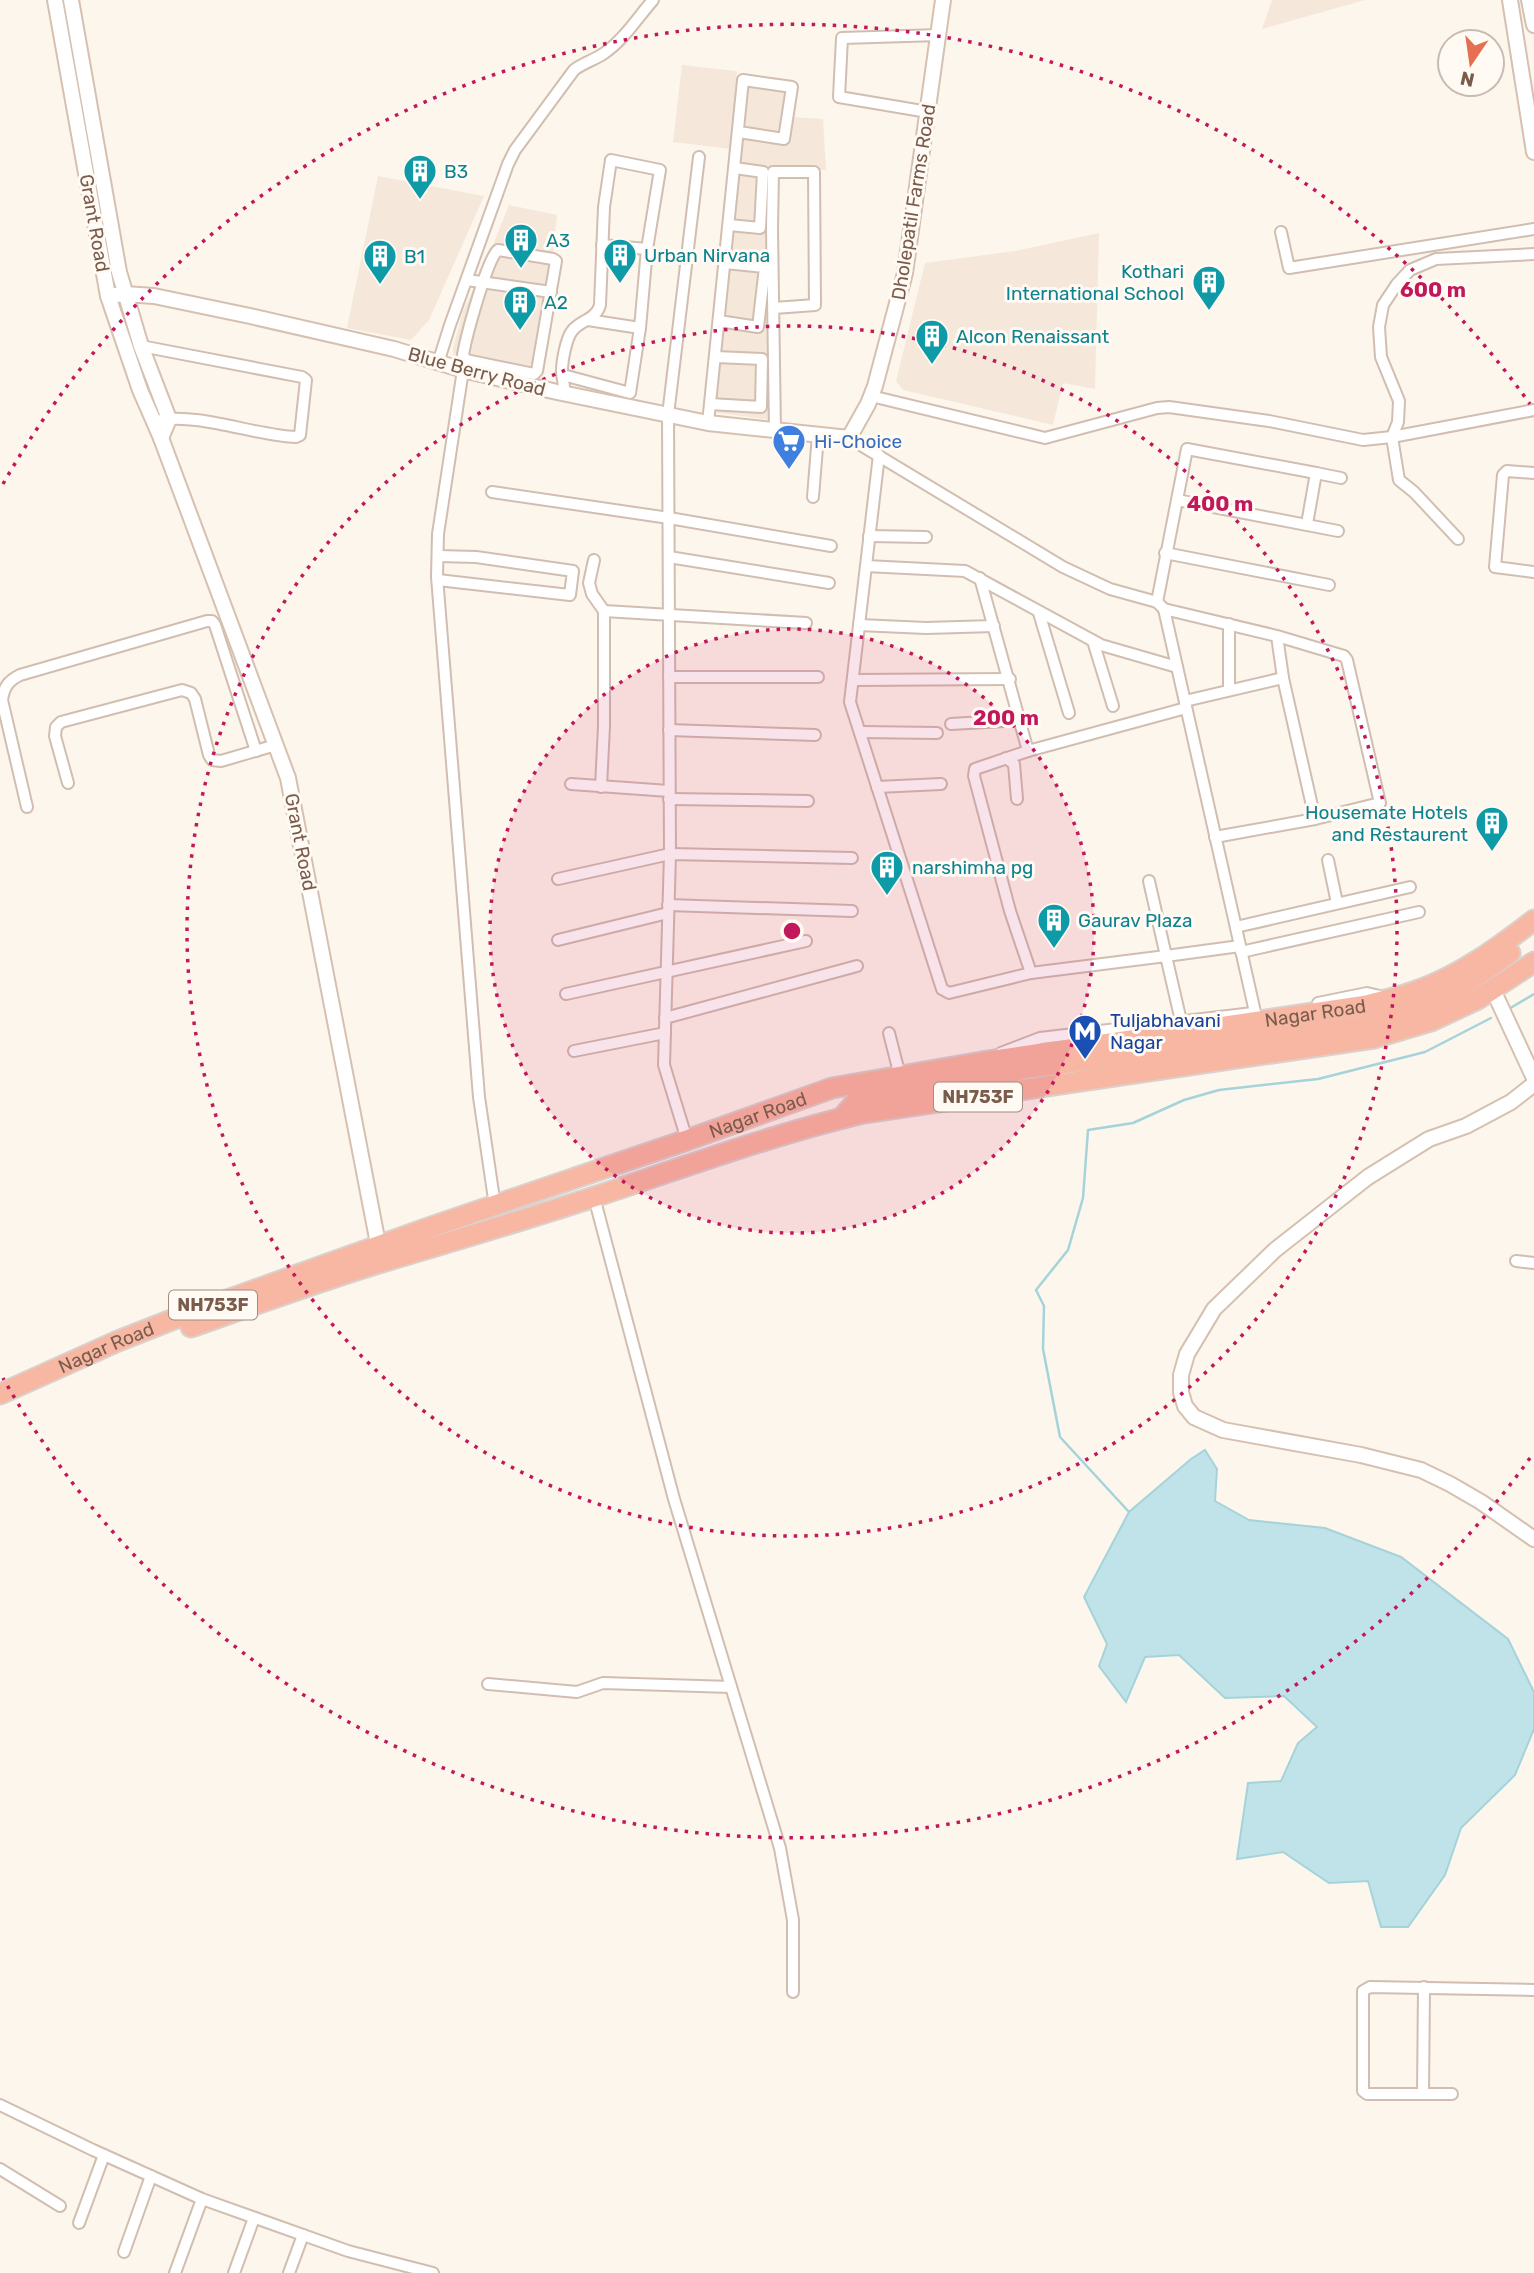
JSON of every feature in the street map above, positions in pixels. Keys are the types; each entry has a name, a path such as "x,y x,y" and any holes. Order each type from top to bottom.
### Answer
{"highway":[{"name":"Nagar Road","path":"0,1408 123,1353 380,1254 495,1206 832,1088 982,1062 1367,1006 1419,990 1462,970 1534,920"},
{"path":"820,1092 836,1120 858,1099 998,1077 1027,1068 1371,1024 1416,1009 1456,991 1534,936"},
{"name":"Nagar Road","path":"0,1394 118,1341 380,1254 421,1252 760,1141 876,1111 1374,1038 1431,1021 1493,990 1534,962"}],"street":[{"name":"Grant Road","path":"55,0 107,296 136,380 161,438 288,778 380,1254"},
{"name":"Grant Road","path":"71,0 119,272 169,419"},
{"path":"439,363 450,325 515,150 574,70 603,54 617,42 653,0"},
{"name":"Dholepatil Farms Road","path":"849,438 871,396 905,273 943,0"},
{"path":"1510,0 1534,152"},
{"path":"1514,22 1534,26 1529,0"},
{"path":"928,112 839,97 842,38 939,35"},
{"path":"708,422 743,80 792,87 784,139 738,132"},
{"path":"687,1140 664,1065 670,854 668,415 699,157"},
{"path":"561,393 562,370 571,332 596,315 600,305 604,207 611,160 660,170 647,249 640,328 630,393 563,375"},
{"path":"729,225 760,228 763,172 735,168"},
{"path":"774,308 814,305 814,172 773,172 772,229 775,431"},
{"path":"1282,232 1289,268 1534,229"},
{"path":"602,245 647,249"},
{"path":"502,250 554,260 556,264 537,371 531,374 464,358 463,352 483,283 493,254 502,250"},
{"path":"1458,539 1414,492 1399,480 1392,437 1398,422 1399,401 1381,357 1379,327 1383,305 1410,270 1436,259 1534,254"},
{"path":"719,321 758,327 765,267 725,263"},
{"path":"467,280 551,292"},
{"name":"Blue Berry Road","path":"107,296 155,296 250,316 394,349 463,370 668,415 775,431 849,438"},
{"path":"588,320 640,328"},
{"path":"142,346 302,377 306,380 300,435 296,437 204,422 169,419 154,422"},
{"path":"710,404 761,407 762,359 715,358"},
{"path":"463,370 438,534 438,580 479,1097 495,1206"},
{"path":"871,396 1045,438 1149,408 1169,407 1269,421 1363,440 1534,410"},
{"path":"161,438 169,419"},
{"path":"813,497 818,435"},
{"path":"849,438 1063,567 1110,589 1160,606 1339,654 1347,660 1380,803 1315,819 1215,837"},
{"path":"1255,1012 1186,704 1160,606 1165,554 1187,449 1341,478"},
{"path":"879,455 850,702 942,989 948,993 1031,973 1241,949 1419,912"},
{"path":"1534,472 1507,471 1503,475 1495,567 1534,572"},
{"path":"1307,524 1316,473"},
{"path":"492,492 669,518 831,546"},
{"path":"1177,500 1338,531"},
{"path":"869,536 926,537"},
{"path":"1165,554 1329,585"},
{"path":"438,556 476,557 573,571 570,594 438,580"},
{"path":"669,557 829,583"},
{"path":"594,560 589,583 592,594 604,611 601,786"},
{"path":"866,566 957,569 980,578 1101,645 1177,667"},
{"path":"980,578 1028,751"},
{"path":"604,611 806,623"},
{"path":"1039,613 1069,713"},
{"path":"27,807 2,700 3,690 9,681 20,675 207,621 212,621 215,625 256,751"},
{"path":"1229,624 1229,690"},
{"path":"859,625 926,628 993,626"},
{"path":"1277,636 1283,678 1315,819"},
{"path":"1093,641 1112,706"},
{"path":"669,677 818,677"},
{"path":"1031,973 1010,911 974,776 977,767 1229,690 1283,678"},
{"path":"853,680 1010,679"},
{"path":"68,783 55,736 56,727 61,722 182,690 191,693 195,699 212,760 221,761 276,745"},
{"path":"951,724 1020,720"},
{"path":"669,730 815,734"},
{"path":"859,732 937,733"},
{"path":"1006,758 1014,764 1017,799"},
{"path":"571,784 669,795 808,801"},
{"path":"877,787 941,784"},
{"path":"558,879 670,854 852,858"},
{"path":"1328,860 1337,903"},
{"path":"1149,881 1181,1021"},
{"path":"1236,926 1410,887"},
{"path":"558,940 668,909 852,911"},
{"path":"566,995 806,941"},
{"path":"665,1018 857,966"},
{"path":"1493,990 1534,1077"},
{"path":"982,1062 1041,1038 1316,1004 1367,993 1391,998"},
{"path":"574,1051 665,1033"},
{"path":"889,1033 900,1076"},
{"path":"1534,1084 1511,1102 1466,1126 1429,1139 1368,1177 1275,1250 1214,1308 1187,1354 1181,1375 1181,1392 1185,1406 1194,1417 1223,1430 1330,1449 1421,1470 1482,1502 1534,1539"},
{"path":"594,1197 670,1486 780,1848 793,1920 793,1992"},
{"path":"1516,1261 1534,1264"},
{"path":"488,1684 578,1692 603,1683 731,1687"},
{"path":"1452,2094 1367,2094 1363,2091 1362,1995 1366,1987 1534,1990"},
{"path":"1423,2094 1424,1987"},
{"path":"0,2105 202,2199 348,2251 433,2273"},
{"path":"79,2223 104,2155"},
{"path":"0,2169 60,2206"},
{"path":"124,2252 151,2176"},
{"path":"176,2273 202,2199"},
{"path":"234,2273 254,2218"},
{"path":"289,2273 303,2235"}],"shaded area":[{"path":"1272,0 1365,0 1262,29"},
{"path":"682,65 737,71 730,149 673,142"},
{"path":"738,75 796,82 793,117 823,119 826,170 771,169 771,420 703,411 721,261"},
{"path":"378,176 484,196 429,320 411,340 347,328"},
{"path":"509,205 557,215 539,382 454,364 453,348 463,311"},
{"path":"1099,233 1095,389 1063,383 1053,425 903,390 896,381 925,263 1015,251"}],"water":[{"path":"1205,1450 1217,1469 1215,1501 1249,1520 1325,1528 1401,1557 1508,1639 1534,1692 1534,1729 1515,1775 1461,1828 1445,1875 1408,1927 1381,1927 1368,1881 1329,1883 1283,1852 1237,1859 1248,1783 1281,1781 1298,1743 1317,1727 1284,1696 1225,1698 1179,1655 1145,1657 1126,1702 1099,1666 1107,1644 1084,1597 1129,1512"}],"waterway":[{"path":"1507,1010 1534,994"},
{"path":"1129,1512 1060,1437 1043,1349 1044,1306 1036,1290 1068,1250 1083,1198 1088,1130 1133,1123 1184,1100 1219,1090 1318,1079 1425,1052 1491,1018"}],"place":[{"name":"B3","path":"420,201"},
{"name":"A3","path":"521,270"},
{"name":"Urban Nirvana","path":"620,285"},
{"name":"B1","path":"380,286"},
{"name":"Kothari International School","path":"1209,312"},
{"name":"A2","path":"520,332"},
{"name":"Alcon Renaissant","path":"932,366"},
{"name":"Hi-Choice","path":"789,471"},
{"name":"Housemate Hotels and Restaurent","path":"1492,853"},
{"name":"narshimha pg","path":"887,897"},
{"name":"Gaurav Plaza","path":"1054,950"},
{"name":"Tuljabhavani Nagar","path":"1085,1061"}]}
